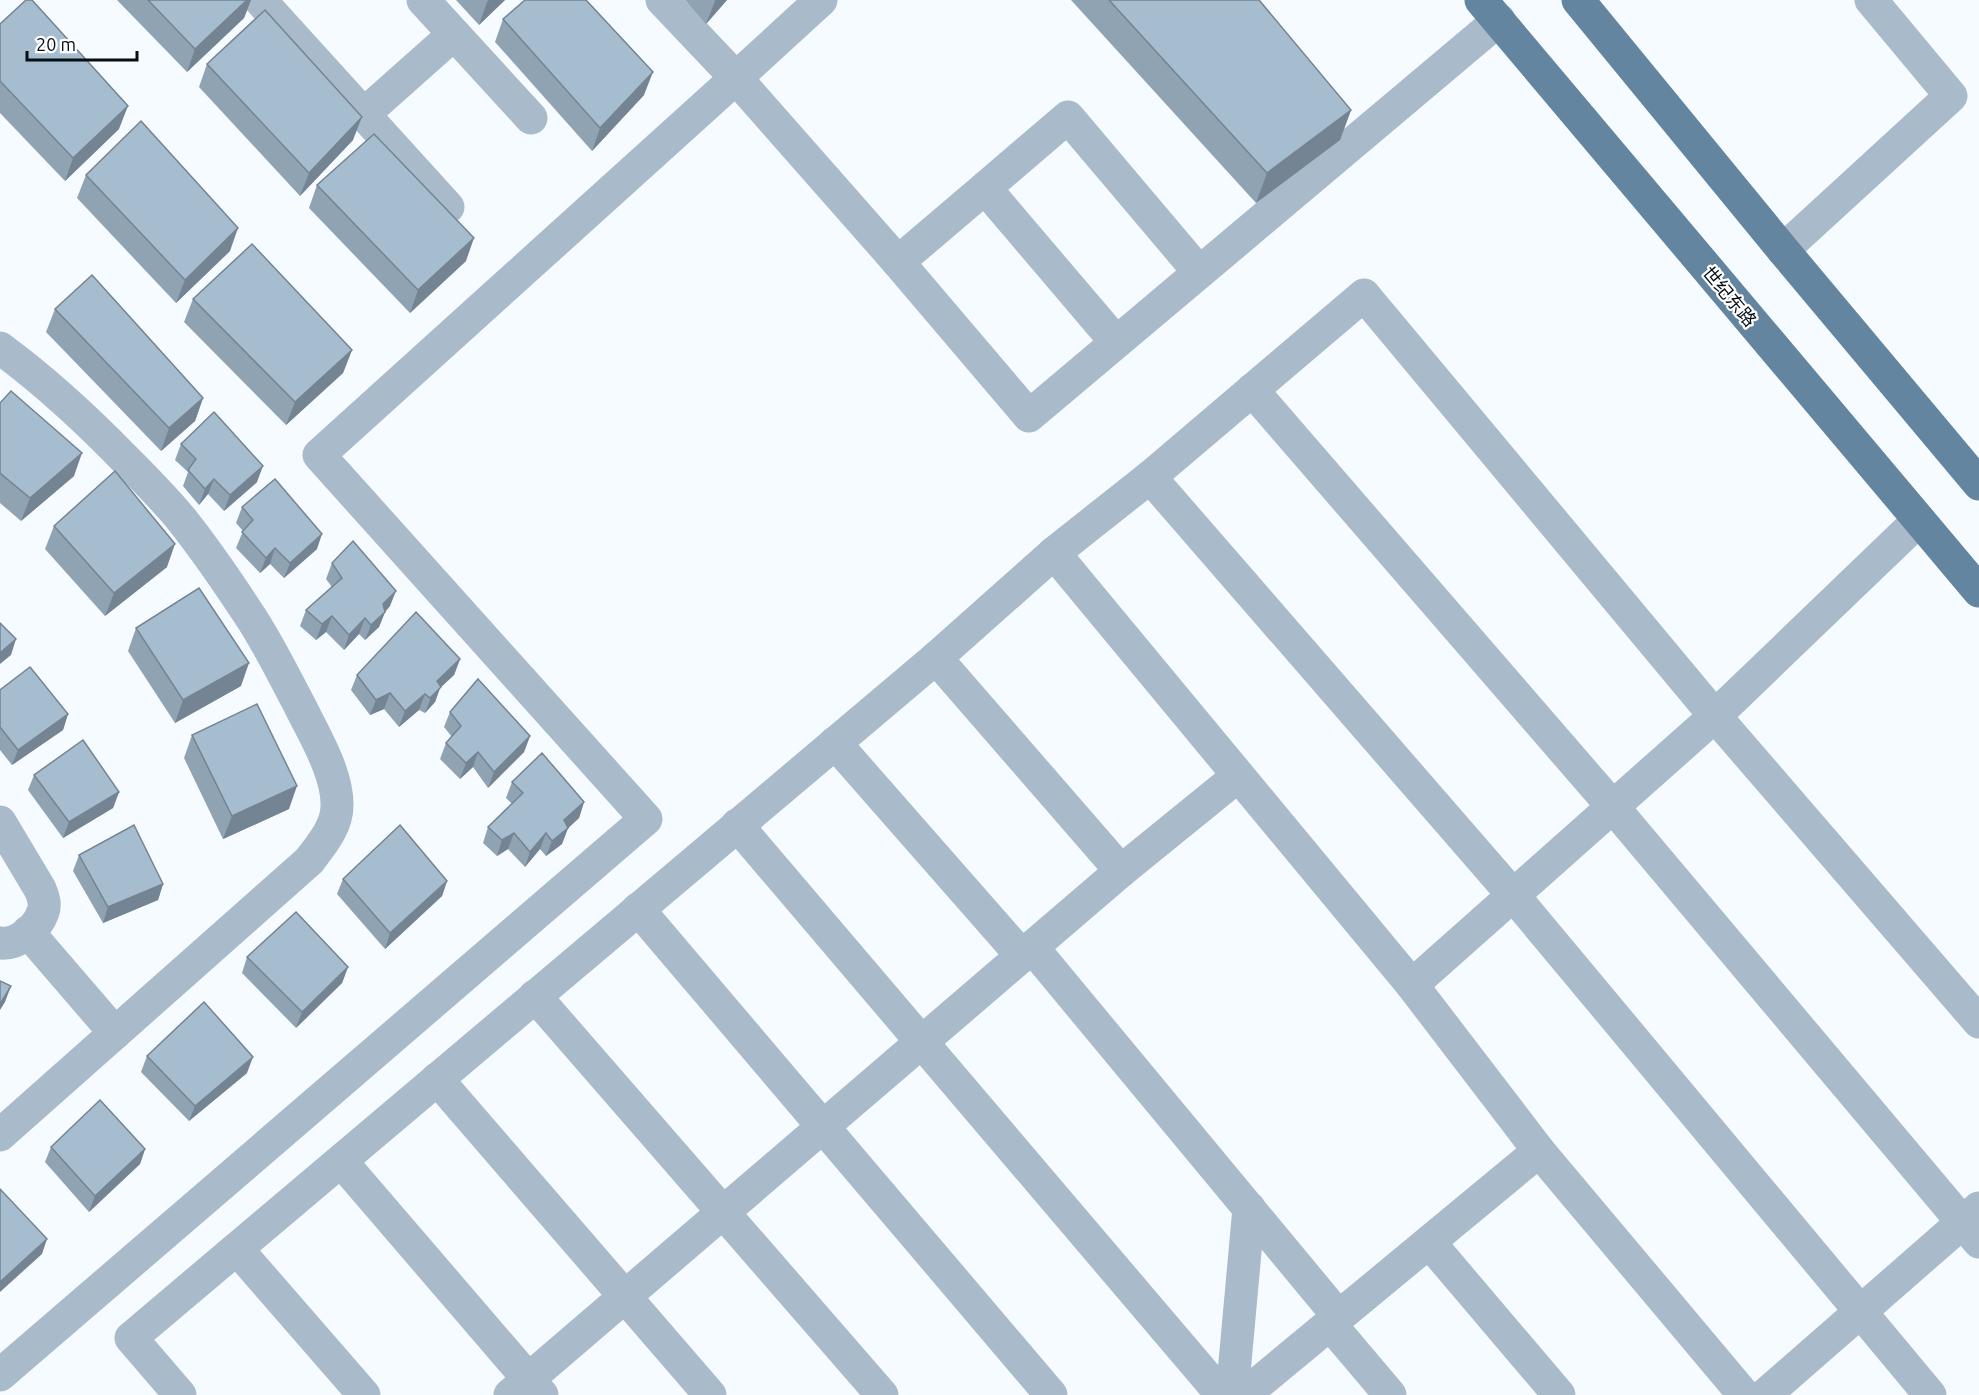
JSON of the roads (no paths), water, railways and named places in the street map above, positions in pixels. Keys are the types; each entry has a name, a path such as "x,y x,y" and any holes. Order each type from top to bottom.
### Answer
{"main road":[{"path":"1578,0 1979,484"},
{"name":"世纪东路","path":"1490,10 1979,591"}],"street":[{"path":"260,0 448,207"},
{"path":"423,0 531,118"},
{"path":"662,0 736,78 898,262 1029,416 1199,272 1490,10"},
{"path":"0,1375 646,819 320,455 820,0"},
{"path":"1783,250 1951,96 1871,0"},
{"path":"363,115 454,34"},
{"path":"898,262 1068,117 1199,272"},
{"path":"985,188 1116,342"},
{"path":"180,1395 131,1338 936,658 1054,553 1150,477 1364,295 1715,716 1979,1022"},
{"path":"0,348 65,401 182,520 249,614 275,659 322,749 336,790 336,816 324,841 309,861 0,1135"},
{"path":"1252,390 1974,1224 1862,1311 1765,1395"},
{"path":"1150,477 1513,895 1930,1395"},
{"path":"1412,985 1715,716 1919,520"},
{"path":"1054,553 1412,985 1539,1151 1744,1395"},
{"path":"936,658 1121,871"},
{"path":"835,743 1027,951 1249,1208 1390,1395"},
{"path":"341,1161 527,1390 625,1296 1121,871 1238,776"},
{"path":"0,822 36,880 44,900 44,910 14,938 115,1033"},
{"path":"737,825 1222,1395"},
{"path":"638,909 1051,1395"},
{"path":"535,996 882,1395"},
{"path":"437,1079 710,1395"},
{"path":"1244,1395 1539,1151"},
{"path":"1232,1395 1249,1208"},
{"path":"1430,1242 1559,1395"},
{"path":"237,1249 364,1395"}]}
